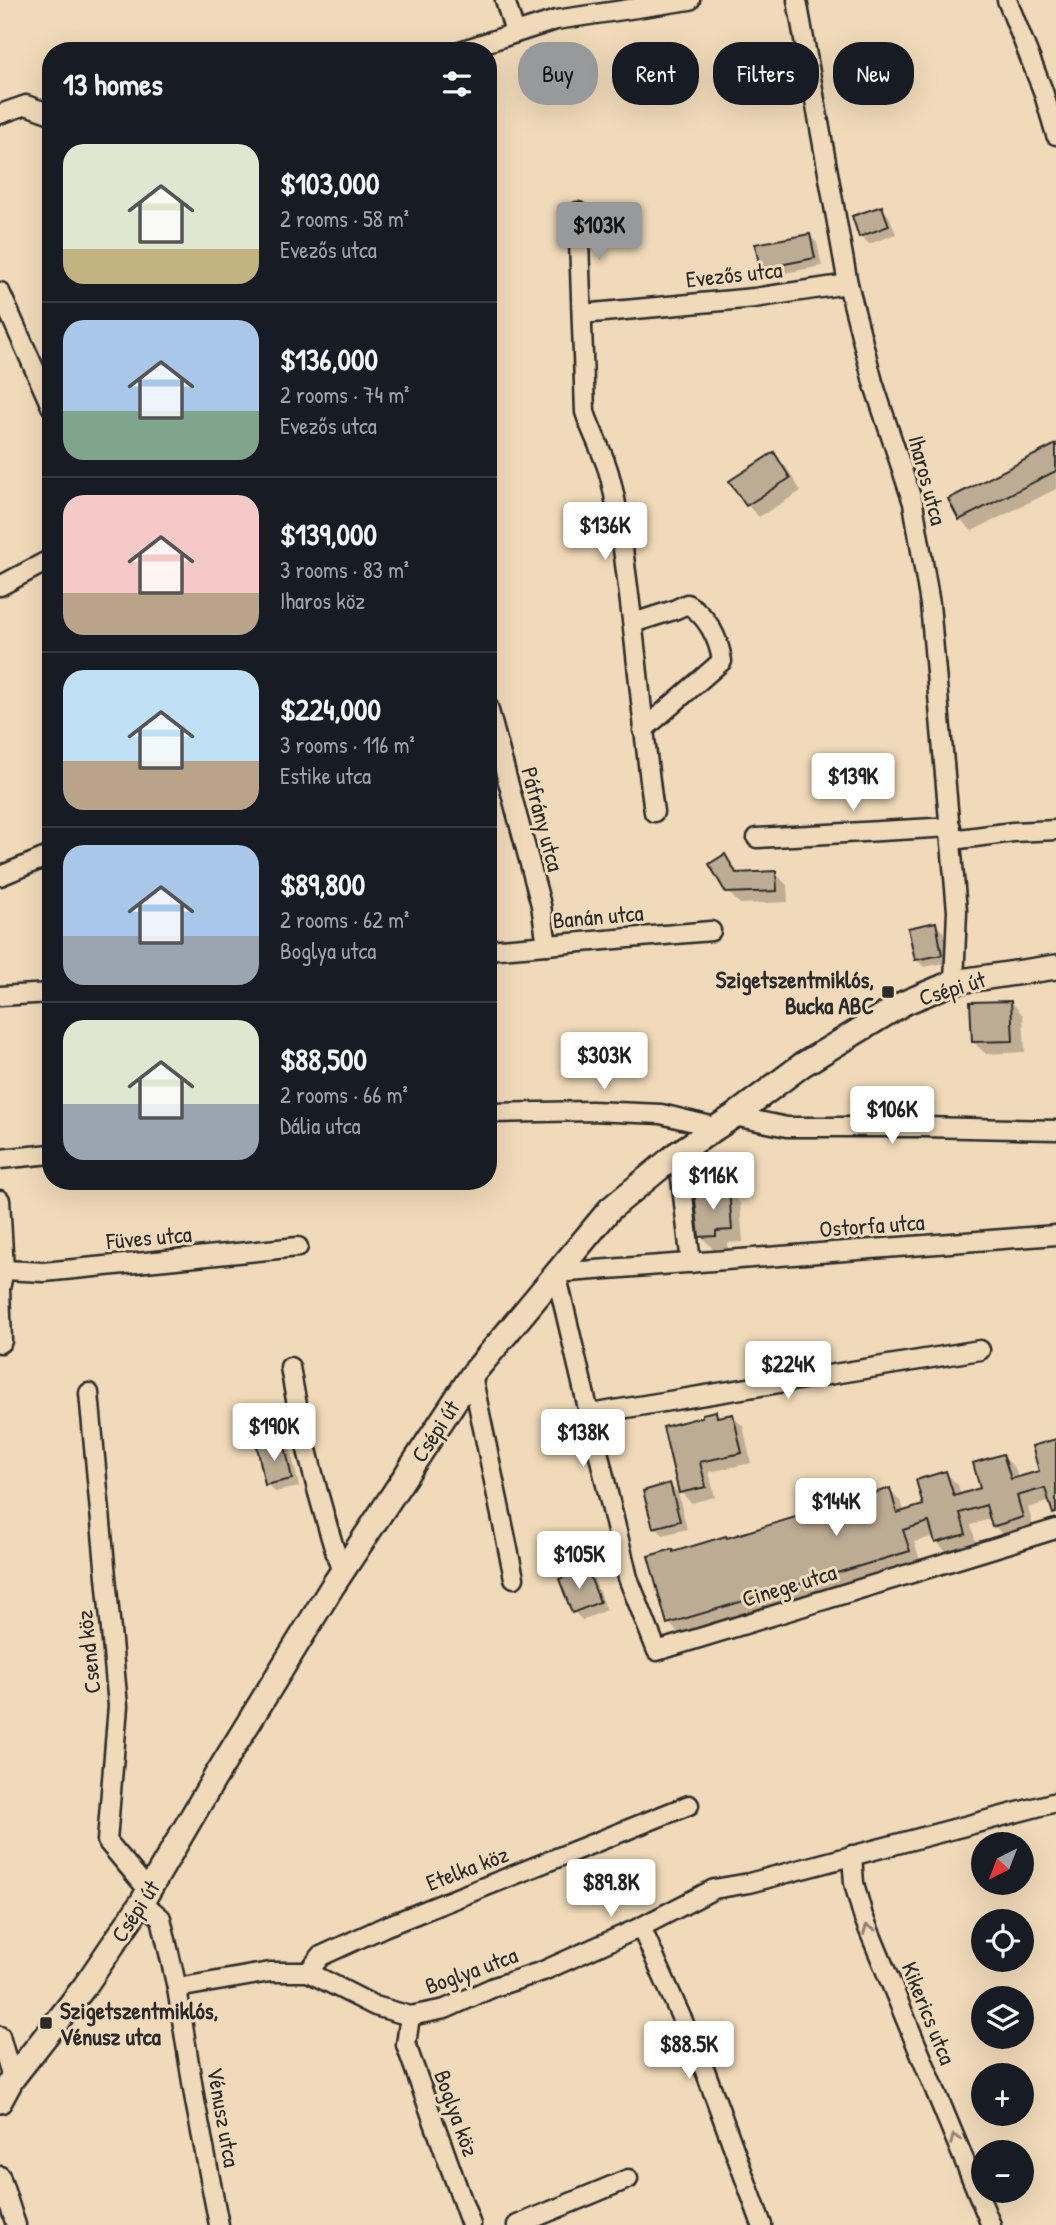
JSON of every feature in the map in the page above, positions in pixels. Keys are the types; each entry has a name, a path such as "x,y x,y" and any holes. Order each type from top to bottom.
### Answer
{"street":[{"path":"505,0 515,33"},
{"path":"488,42 556,20 691,0"},
{"name":"Iharos utca","path":"797,0 848,284 873,382 913,503 930,604 957,911 954,982"},
{"path":"1007,0 1043,91 1056,135"},
{"path":"0,114 26,105 42,111"},
{"path":"578,212 585,412 592,436 610,475 633,623 654,812"},
{"name":"Evezős utca","path":"582,314 754,298 848,284"},
{"path":"0,292 42,386"},
{"path":"0,586 42,564"},
{"path":"633,623 687,604 701,611 720,648 722,661 643,730"},
{"name":"Páfrány utca","path":"497,760 541,905 547,945"},
{"path":"757,838 1056,830"},
{"path":"0,876 42,859"},
{"name":"Banán utca","path":"497,949 711,931"},
{"name":"Csépi út","path":"0,2101 12,2079 85,1986 146,1896 214,1779 342,1573 472,1376 610,1209 678,1153 802,1065 904,1003 954,982 1056,967"},
{"path":"0,996 42,994"},
{"path":"497,1113 592,1111 661,1114 788,1127 1056,1130"},
{"path":"678,1153 691,1263"},
{"path":"0,1159 42,1155"},
{"path":"0,1200 4,1270 0,1289 0,1343"},
{"name":"Ostorfa utca","path":"556,1273 1056,1235"},
{"name":"Füves utca","path":"4,1270 44,1272 298,1247"},
{"path":"556,1273 590,1414 980,1350"},
{"path":"290,1367 308,1459 342,1573"},
{"path":"472,1376 514,1578"},
{"name":"Csend köz","path":"89,1393 118,1706 107,1841 146,1896"},
{"name":"Cinege utca","path":"590,1414 628,1578 657,1651 1056,1529"},
{"name":"Boglya utca","path":"177,1988 270,1972 308,1972 375,2006 410,2016 445,2009 494,1987 543,1971 641,1927 714,1889 749,1883 1056,1802"},
{"name":"Etelka köz","path":"308,1972 321,1956 384,1927 689,1805"},
{"name":"Kikerics utca","path":"852,1856 854,1883 863,1916 991,2225"},
{"name":"Vénusz utca","path":"146,1896 161,1918 177,1988 219,2225"},
{"path":"641,1927 706,2073 762,2225"},
{"name":"Boglya köz","path":"410,2016 406,2045 471,2225"},
{"path":"0,2036 12,2079"},
{"path":"0,2176 16,2225"},
{"path":"517,2225 628,2179"}],"building":[{"path":"882,206 889,226 859,237 852,216"},
{"path":"810,234 815,258 760,269 755,244"},
{"path":"1056,444 1056,471 959,520 948,499"},
{"path":"774,452 790,478 746,506 729,481"},
{"path":"725,854 736,873 776,871 777,891 726,893 709,864"},
{"path":"936,922 942,955 915,960 908,928"},
{"path":"1011,1001 1013,1041 972,1042 970,1002"},
{"path":"729,1189 732,1230 716,1231 716,1236 699,1237 694,1191"},
{"path":"716,1411 717,1417 733,1414 742,1453 700,1462 706,1487 679,1493 663,1427"},
{"path":"1056,1439 1056,1513 1053,1514 1045,1488 1017,1496 1023,1517 992,1527 986,1505 960,1513 966,1534 935,1543 929,1522 903,1530 910,1551 667,1624 648,1556 673,1549 673,1552 726,1536 727,1538 890,1488 897,1513 923,1505 916,1480 946,1471 954,1496 980,1488 973,1463 1003,1454 1011,1479 1039,1471 1032,1446"},
{"path":"284,1441 292,1479 265,1485 257,1446"},
{"path":"670,1483 680,1521 653,1528 643,1491"},
{"path":"587,1569 600,1602 572,1613 559,1579"}],"place":[{"name":"Szigetszentmiklós, Bucka ABC","path":"888,992"},
{"name":"Szigetszentmiklós, Vénusz utca","path":"46,2023"}]}
